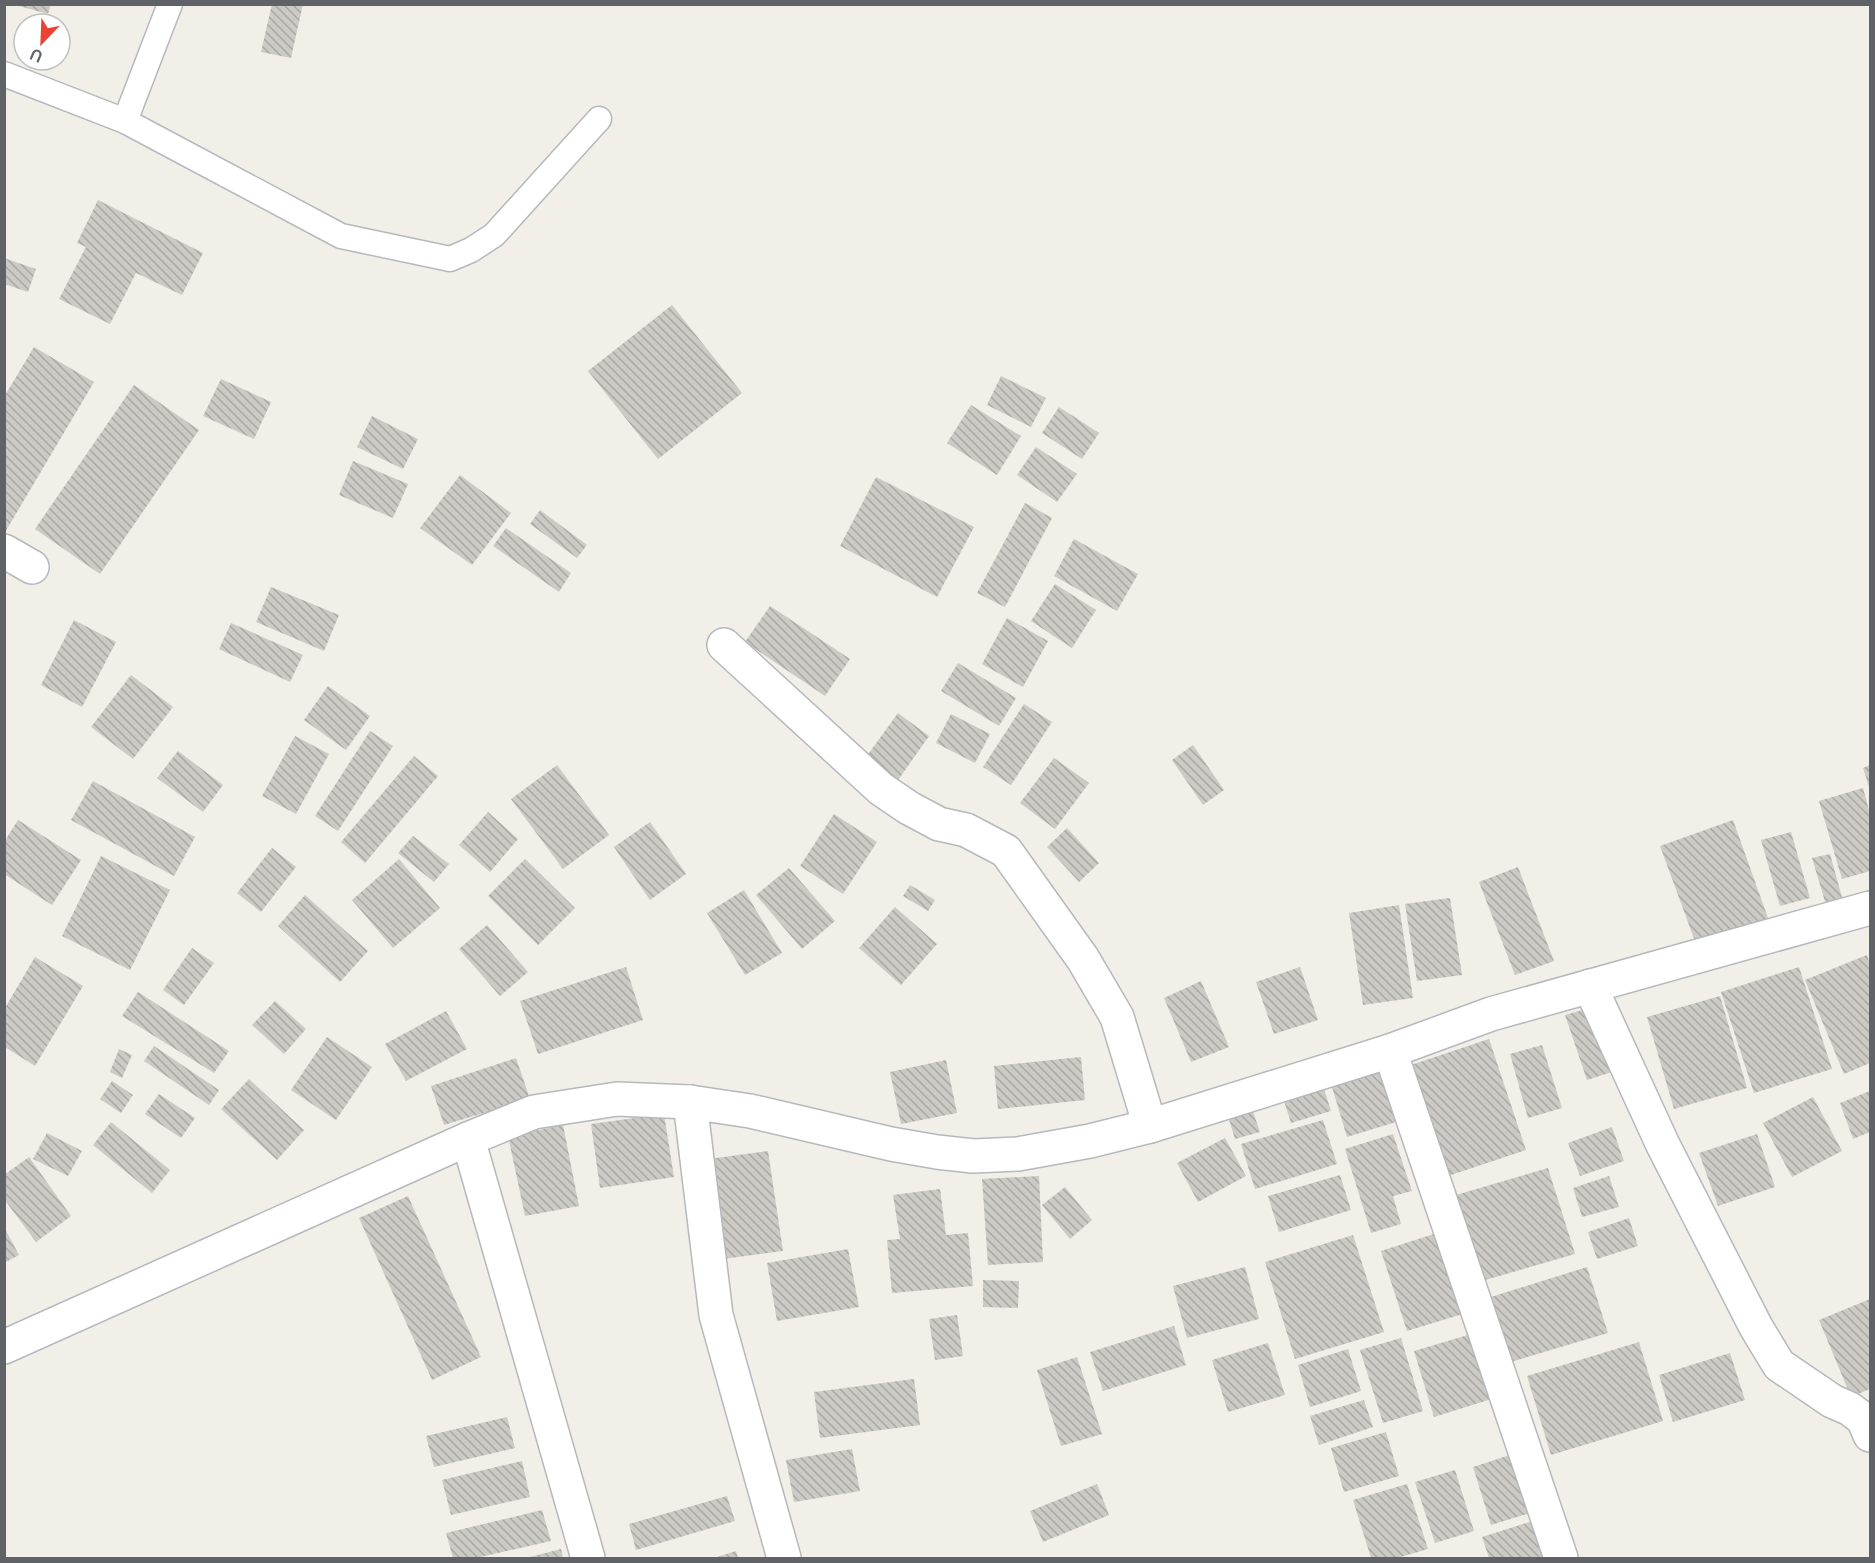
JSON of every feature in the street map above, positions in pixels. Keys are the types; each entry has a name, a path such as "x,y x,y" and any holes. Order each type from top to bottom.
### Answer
{"street":[{"path":"724,645 881,789 909,808 939,824 966,830 1006,851 1083,959 1117,1017 1150,1126"},
{"path":"4,1347 468,1139 534,1112 617,1099 690,1102 750,1111 891,1144 973,1156 1018,1154 1090,1141 1150,1126 1390,1050 1491,1014 1870,908"},
{"path":"1590,986 1663,1145 1761,1337 1779,1365 1832,1401 1850,1409 1863,1419 1870,1435"},
{"path":"1390,1050 1561,1558"},
{"path":"690,1102 716,1315 784,1558"},
{"path":"468,1139 588,1558"}],"lane":[{"path":"125,121 170,4"},
{"path":"4,74 125,121 341,236 450,259 471,250 494,235 598,119"}],"building":[{"path":"12,4 51,4 49,12"},
{"path":"272,4 303,4 291,58 261,52"},
{"path":"98,200 203,253 182,295 136,273 110,324 59,299 86,247 77,243"},
{"path":"4,258 36,269 28,292 4,284"},
{"path":"672,305 742,393 658,459 588,371"},
{"path":"34,347 94,382 4,534 4,397"},
{"path":"1001,376 1046,398 1031,427 987,405"},
{"path":"221,379 271,402 254,439 203,416"},
{"path":"134,385 199,430 100,574 35,529"},
{"path":"971,405 1021,436 997,475 947,443"},
{"path":"1059,407 1099,433 1082,459 1042,433"},
{"path":"372,416 418,439 403,469 357,447"},
{"path":"1036,447 1077,474 1057,502 1017,475"},
{"path":"353,461 408,484 393,518 339,495"},
{"path":"460,475 511,513 472,565 420,528"},
{"path":"876,477 974,527 937,597 840,546"},
{"path":"1025,503 1052,518 1005,607 977,593"},
{"path":"540,510 587,545 577,558 530,524"},
{"path":"506,528 571,573 559,592 493,546"},
{"path":"1074,539 1138,574 1117,611 1054,576"},
{"path":"1055,584 1096,610 1072,648 1031,621"},
{"path":"271,587 339,615 324,651 256,622"},
{"path":"770,606 850,659 825,696 745,642"},
{"path":"1007,618 1048,641 1023,687 982,664"},
{"path":"74,620 116,642 82,707 41,685"},
{"path":"231,623 303,655 290,682 219,649"},
{"path":"958,663 1016,698 999,726 941,691"},
{"path":"131,675 173,707 133,759 91,727"},
{"path":"328,686 370,716 346,750 304,720"},
{"path":"1024,704 1052,722 1011,785 983,767"},
{"path":"898,713 929,736 896,783 864,760"},
{"path":"951,714 990,734 975,763 936,743"},
{"path":"370,731 393,746 338,831 315,816"},
{"path":"295,736 329,754 296,814 262,796"},
{"path":"1193,745 1224,790 1203,805 1172,760"},
{"path":"178,751 223,785 203,812 157,778"},
{"path":"414,756 438,776 365,863 341,842"},
{"path":"1054,758 1089,783 1055,829 1020,803"},
{"path":"557,765 609,835 563,869 511,799"},
{"path":"1870,765 1870,790 1863,768"},
{"path":"93,781 195,837 174,876 71,820"},
{"path":"1863,788 1870,814 1870,871 1842,879 1819,801"},
{"path":"488,812 518,839 490,872 459,845"},
{"path":"834,814 877,842 843,894 800,866"},
{"path":"18,820 81,860 52,905 4,874 4,842"},
{"path":"1733,820 1768,918 1696,944 1660,846"},
{"path":"650,822 686,874 650,900 614,847"},
{"path":"1067,828 1099,863 1079,882 1047,847"},
{"path":"1791,832 1810,898 1780,906 1761,840"},
{"path":"413,836 449,864 434,882 398,853"},
{"path":"272,848 296,867 261,912 237,893"},
{"path":"1830,854 1843,901 1826,905 1812,858"},
{"path":"101,856 170,890 130,970 62,936"},
{"path":"399,859 440,908 393,948 352,900"},
{"path":"525,859 575,908 538,945 488,896"},
{"path":"1518,867 1554,961 1515,975 1479,882"},
{"path":"789,868 835,921 802,949 756,895"},
{"path":"910,885 935,900 928,911 903,896"},
{"path":"744,890 782,953 745,975 707,913"},
{"path":"305,895 368,951 340,982 278,926"},
{"path":"1450,898 1462,975 1417,981 1405,904"},
{"path":"1399,905 1413,998 1363,1005 1349,913"},
{"path":"895,907 937,944 901,985 859,948"},
{"path":"487,925 528,972 500,996 459,949"},
{"path":"192,948 214,963 184,1005 163,990"},
{"path":"1867,955 1870,965 1870,1063 1844,1074 1805,980"},
{"path":"35,957 83,986 35,1066 5,1047 5,1008"},
{"path":"626,967 643,1020 538,1054 520,1001"},
{"path":"1300,967 1318,1020 1274,1034 1256,982"},
{"path":"1799,967 1832,1069 1754,1093 1721,992"},
{"path":"1201,981 1229,1047 1191,1062 1164,998"},
{"path":"138,992 229,1051 214,1073 122,1016"},
{"path":"1720,996 1747,1088 1674,1109 1647,1017"},
{"path":"275,1001 306,1029 284,1054 252,1025"},
{"path":"1593,1007 1615,1071 1587,1080 1565,1015"},
{"path":"446,1011 467,1049 406,1081 385,1044"},
{"path":"327,1037 372,1067 336,1120 291,1090"},
{"path":"1489,1039 1526,1150 1448,1176 1411,1065"},
{"path":"1542,1045 1562,1108 1528,1118 1510,1054"},
{"path":"154,1046 219,1090 209,1105 144,1061"},
{"path":"119,1049 132,1055 122,1078 110,1072"},
{"path":"1081,1057 1085,1100 998,1109 994,1066"},
{"path":"516,1058 530,1099 444,1125 431,1086"},
{"path":"946,1060 957,1113 901,1124 890,1072"},
{"path":"1390,1069 1406,1119 1347,1137 1332,1087"},
{"path":"249,1079 304,1130 277,1160 221,1109"},
{"path":"112,1081 133,1095 121,1113 100,1099"},
{"path":"1324,1089 1331,1111 1291,1123 1284,1101"},
{"path":"1870,1091 1870,1132 1853,1139 1840,1103"},
{"path":"159,1094 195,1118 181,1138 145,1114"},
{"path":"1813,1097 1842,1151 1792,1177 1763,1123"},
{"path":"1251,1106 1260,1132 1235,1139 1227,1113"},
{"path":"664,1114 674,1177 600,1188 591,1124"},
{"path":"1323,1120 1337,1164 1255,1189 1241,1144"},
{"path":"111,1122 170,1170 152,1193 93,1145"},
{"path":"563,1125 579,1206 525,1216 508,1136"},
{"path":"1612,1127 1624,1161 1580,1176 1568,1143"},
{"path":"47,1133 82,1151 68,1176 33,1159"},
{"path":"1393,1134 1412,1191 1393,1196 1401,1224 1371,1233 1345,1149"},
{"path":"1757,1134 1775,1187 1718,1206 1699,1153"},
{"path":"1225,1138 1246,1176 1198,1202 1177,1163"},
{"path":"768,1151 783,1251 715,1260 701,1160"},
{"path":"29,1157 71,1216 36,1242 4,1199 4,1175"},
{"path":"1548,1168 1575,1254 1482,1281 1456,1195"},
{"path":"1340,1175 1351,1210 1279,1232 1268,1196"},
{"path":"1039,1176 1043,1262 988,1265 982,1179"},
{"path":"1609,1176 1619,1207 1582,1217 1573,1188"},
{"path":"1065,1187 1092,1220 1070,1239 1042,1205"},
{"path":"940,1189 946,1235 968,1233 973,1286 892,1293 887,1240 900,1239 893,1195"},
{"path":"408,1196 481,1357 432,1380 359,1218"},
{"path":"1629,1218 1638,1246 1597,1259 1588,1232"},
{"path":"4,1227 19,1255 4,1263"},
{"path":"1440,1232 1466,1313 1407,1331 1381,1251"},
{"path":"1353,1235 1384,1332 1295,1359 1265,1262"},
{"path":"848,1249 859,1307 777,1321 767,1263"},
{"path":"1245,1267 1259,1319 1187,1338 1173,1286"},
{"path":"1587,1267 1608,1333 1511,1362 1491,1297"},
{"path":"983,1280 1019,1281 1018,1308 983,1307"},
{"path":"1870,1299 1870,1389 1851,1397 1819,1320"},
{"path":"957,1315 963,1356 935,1360 929,1319"},
{"path":"1174,1326 1186,1365 1103,1391 1090,1352"},
{"path":"1478,1332 1498,1397 1434,1417 1414,1351"},
{"path":"1401,1338 1423,1411 1383,1423 1360,1350"},
{"path":"1639,1342 1663,1421 1551,1455 1527,1376"},
{"path":"1268,1343 1285,1395 1228,1412 1212,1360"},
{"path":"1348,1349 1361,1391 1310,1407 1298,1365"},
{"path":"1730,1353 1745,1400 1673,1422 1659,1375"},
{"path":"1077,1357 1102,1434 1061,1446 1037,1370"},
{"path":"914,1379 920,1425 820,1438 814,1392"},
{"path":"1364,1400 1373,1427 1319,1445 1310,1416"},
{"path":"507,1417 515,1448 434,1467 426,1436"},
{"path":"1386,1432 1399,1476 1344,1492 1331,1448"},
{"path":"852,1449 860,1491 794,1502 786,1460"},
{"path":"1519,1452 1537,1511 1491,1525 1473,1467"},
{"path":"522,1461 530,1497 451,1515 442,1480"},
{"path":"1455,1470 1474,1531 1435,1543 1415,1482"},
{"path":"1097,1484 1109,1515 1043,1542 1030,1511"},
{"path":"1407,1484 1428,1549 1397,1558 1371,1558 1353,1500"},
{"path":"727,1496 735,1521 636,1550 629,1524"},
{"path":"542,1510 551,1541 476,1558 453,1558 446,1533"},
{"path":"1539,1519 1551,1558 1489,1558 1482,1537"},
{"path":"561,1549 563,1558 526,1558"},
{"path":"736,1551 738,1558 714,1558"}]}
